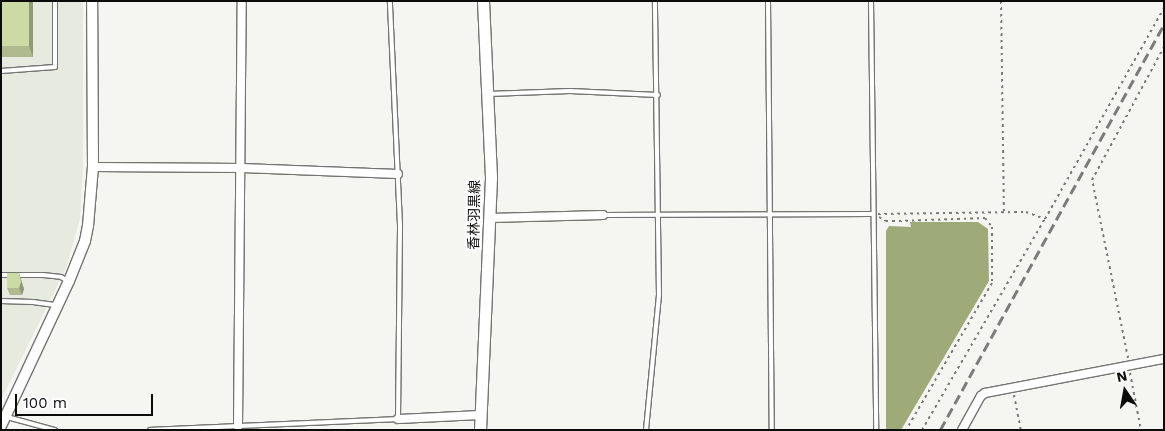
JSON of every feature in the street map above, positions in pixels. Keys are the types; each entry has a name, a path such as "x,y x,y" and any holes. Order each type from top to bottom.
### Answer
{"main road":[{"name":"香林羽黒線","path":"480,430 490,218 483,1"}],"street":[{"path":"3,421 69,281 85,241 93,167 92,1"},
{"path":"237,428 242,168 242,1"},
{"path":"93,167 242,168 398,174"},
{"path":"490,218 603,215"},
{"path":"962,430 981,396 1164,359"},
{"path":"398,419 481,415"}],"lane":[{"path":"1,71 55,67 56,1"},
{"path":"150,430 237,428 398,419 400,225 390,1"},
{"path":"646,430 659,295 658,95 655,1"},
{"path":"768,1 772,430"},
{"path":"871,1 876,430"},
{"path":"487,94 570,91 658,95"},
{"path":"603,215 873,214"},
{"path":"1,275 43,275 61,277 69,281"},
{"path":"1,301 48,303 57,306"},
{"path":"3,421 55,430"}],"path":[{"path":"1001,1 1004,212"},
{"path":"922,430 1045,219 1164,8"},
{"path":"1142,430 1092,180 1162,54 1164,47"},
{"path":"873,214 1026,212 1045,219"},
{"path":"873,214 886,220 985,218 992,227 992,283 906,430"},
{"path":"1013,388 1021,430"}],"shaded area":[{"path":"1,1 83,1 83,165 80,219 66,268 1,400"},
{"path":"910,222 978,222 988,229 989,281 901,430 886,430 886,231 889,226 911,227"}],"building":[{"path":"1,1 29,1 29,46 1,46"},
{"path":"7,273 19,273 21,282 19,288 7,288"}],"railway":[{"path":"940,430 1164,25"}]}
